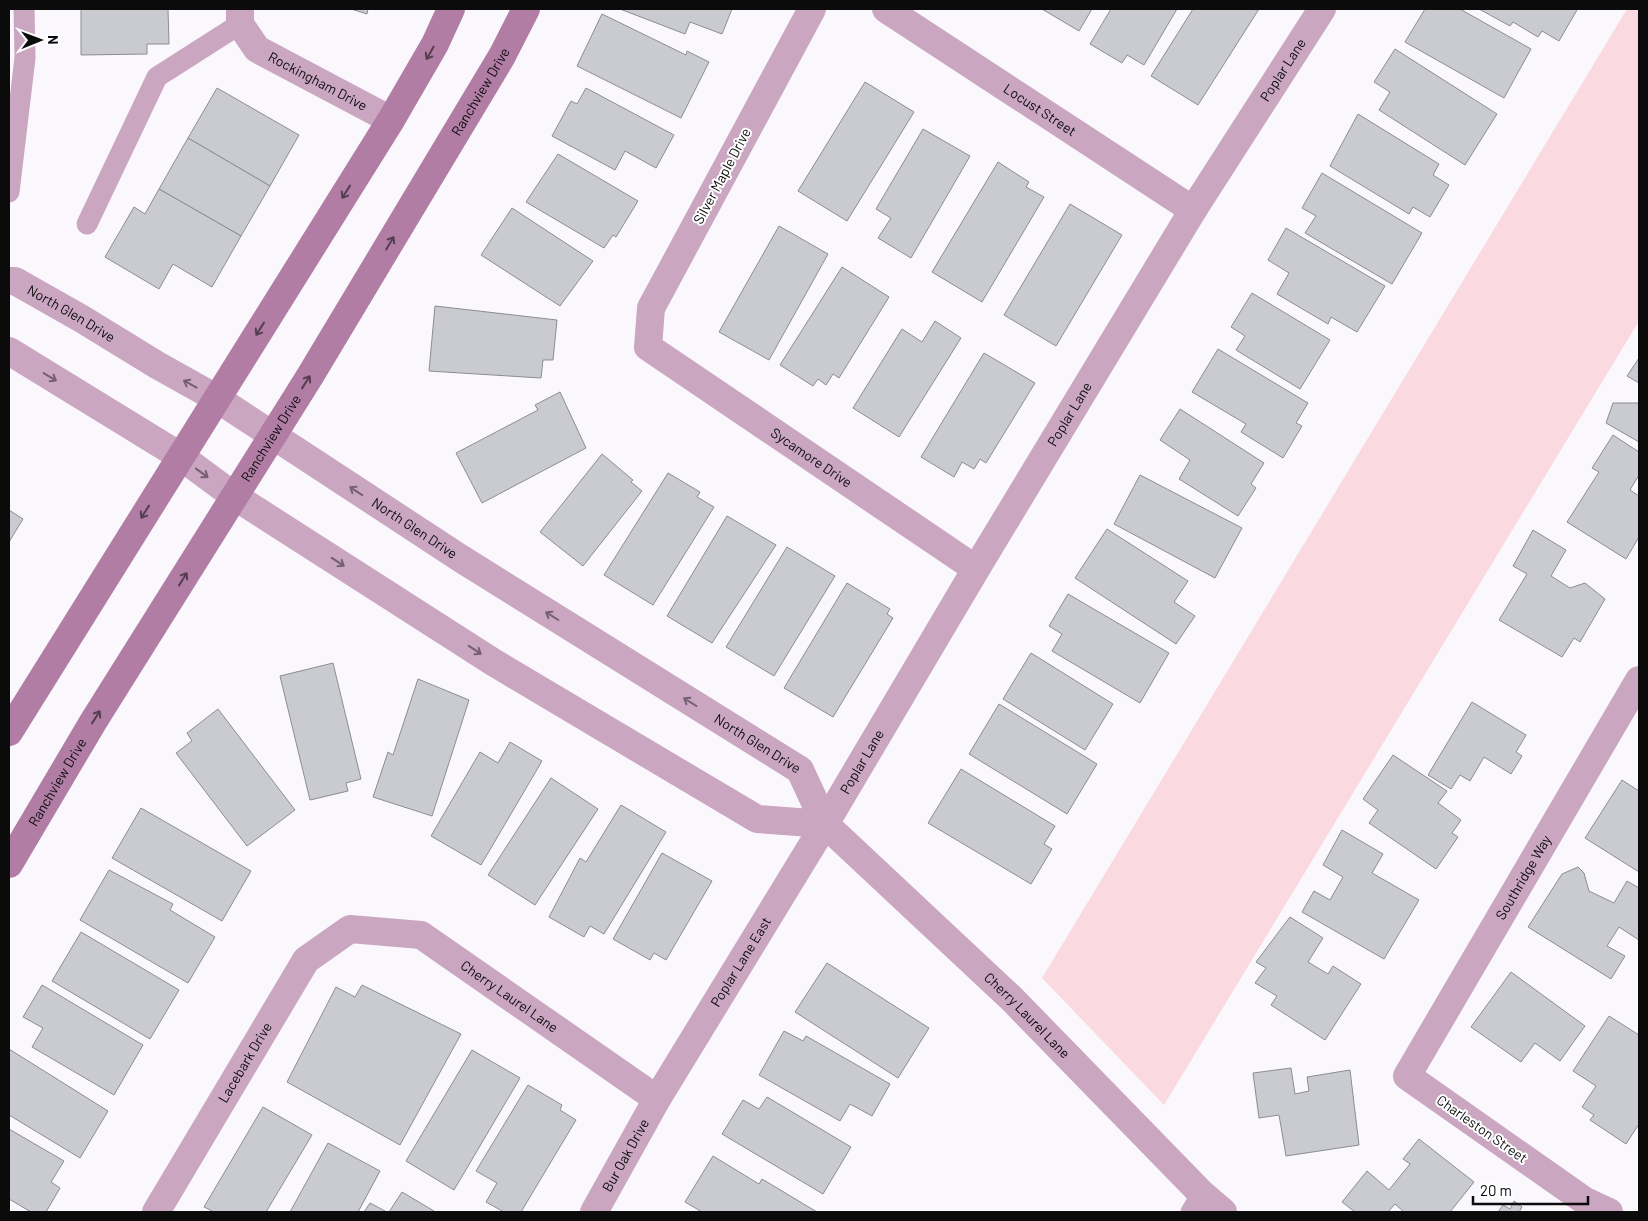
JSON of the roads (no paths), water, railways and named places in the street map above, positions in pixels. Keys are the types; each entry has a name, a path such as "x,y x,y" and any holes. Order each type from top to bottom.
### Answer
{"street":[{"path":"9,732 391,120 435,44 451,9"},
{"name":"Ranchview Drive","path":"9,864 93,722 273,436 502,56 526,9"},
{"name":"Silver Maple Drive","path":"648,347 651,308 812,9"},
{"name":"Locust Street","path":"886,9 1193,210"},
{"name":"Poplar Lane","path":"825,824 976,568 1193,210 1322,9"},
{"name":"Rockingham Drive","path":"240,17 257,49 391,120"},
{"name":"North Glen Drive","path":"9,281 15,281 216,398 460,558 800,770 825,824"},
{"name":"Sycamore Drive","path":"648,347 976,568"},
{"path":"9,351 180,456 234,496 494,662 757,820 825,824"},
{"name":"Southridge Way","path":"1407,1076 1639,680"},
{"name":"Poplar Lane East","path":"658,1099 825,824"},
{"name":"Cherry Laurel Lane","path":"825,824 1012,999 1196,1203 1223,1212"},
{"name":"Cherry Laurel Lane","path":"350,929 421,935 658,1099"},
{"name":"Lacebark Drive","path":"156,1212 306,960 350,929"},
{"name":"Charleston Street","path":"1407,1076 1585,1201 1609,1212"},
{"name":"Bur Oak Drive","path":"594,1212 658,1099"}],"lane":[{"path":"9,192 25,58 24,9"},
{"path":"87,224 157,77 240,17"}]}
